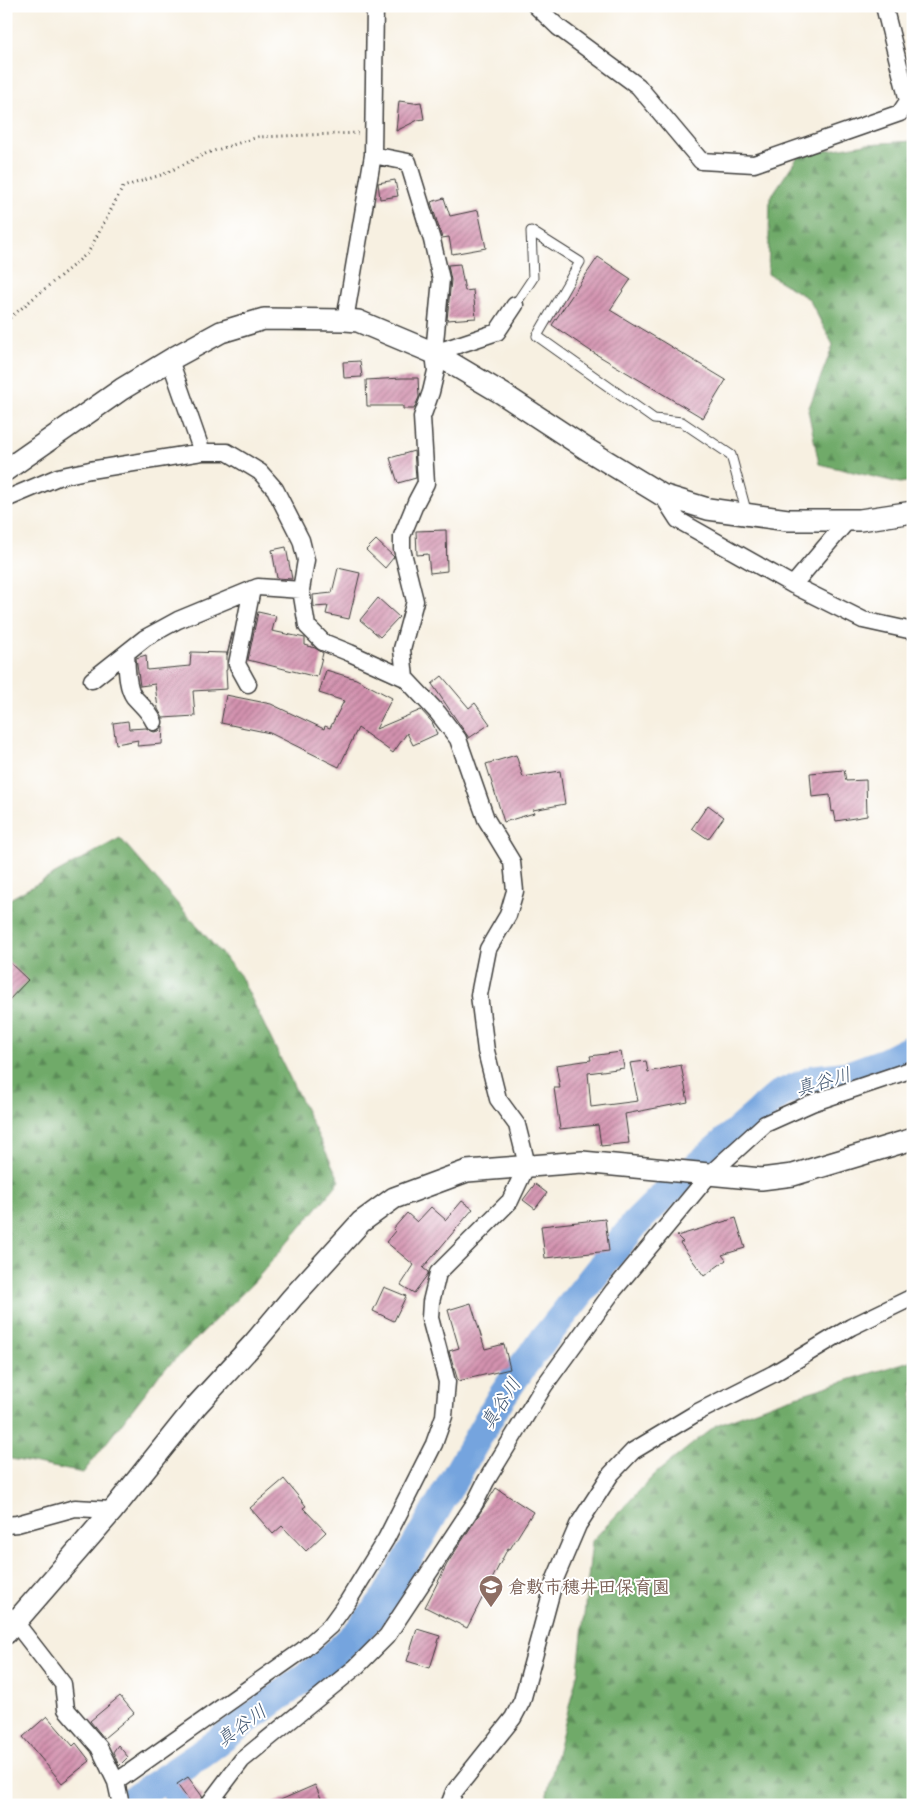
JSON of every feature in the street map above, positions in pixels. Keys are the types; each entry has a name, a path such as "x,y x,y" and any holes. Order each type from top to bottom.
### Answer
{"street":[{"path":"345,320 374,155 376,6"},
{"path":"536,6 558,26 638,86 701,161 754,164 900,113 908,101 884,6"},
{"path":"374,155 408,162 432,240 441,279 434,352 436,371 422,417 426,483 402,536 402,548 415,601 402,649 405,678"},
{"path":"434,352 497,332 515,306"},
{"path":"6,470 122,390 170,360 221,332 264,319 345,320 358,321 434,352 662,495 708,509 788,520 860,520 913,512"},
{"path":"170,360 202,452"},
{"path":"6,499 58,477 202,452 227,452 260,472 276,489 301,540 306,560 301,590 307,626 323,642 405,678 438,713 458,739 486,819 512,862 515,891 508,915 488,949 479,995 486,1051 498,1099 517,1126 528,1165 510,1201 438,1273 431,1302 430,1318 447,1382 444,1416 434,1444 386,1540 330,1626 302,1650 116,1782"},
{"path":"662,495 678,520 793,585 862,620 913,631"},
{"path":"793,585 848,520"},
{"path":"92,680 145,638 178,620 258,587 301,590"},
{"path":"248,684 237,664 252,589"},
{"path":"126,652 128,679 132,695 150,712 154,722"},
{"path":"208,1805 242,1760 356,1667 387,1636 475,1503 486,1481 544,1386 704,1174 765,1124 812,1103 913,1069"},
{"path":"122,1805 116,1782 99,1747 66,1709 63,1684 9,1623 113,1510 197,1405 361,1222 394,1198 466,1171 582,1162 761,1179 793,1175 913,1139"},
{"path":"449,1805 454,1792 513,1718 522,1701 555,1578 578,1525 611,1474 633,1451 698,1412 773,1374 851,1327 913,1298"},
{"path":"6,1525 17,1524 75,1508 113,1510"}],"lane":[{"path":"515,306 533,278 532,231 580,262 537,336 654,419 682,422 731,455 748,514"}],"path":[{"path":"6,321 88,253 123,187 164,174 207,153 258,137 373,132"}],"green space":[{"path":"913,141 913,481 900,483 819,464 808,410 833,345 809,299 768,274 770,198 799,155 866,144"},
{"path":"120,838 240,975 340,1181 254,1282 159,1375 83,1473 6,1458 6,901"},
{"path":"913,1360 913,1805 544,1805 578,1671 592,1541 655,1474 716,1425 777,1402"}],"building":[{"path":"399,101 421,102 424,119 396,131"},
{"path":"395,180 398,196 380,199 378,183"},
{"path":"444,198 450,216 478,210 486,248 452,254 449,237 442,238 431,202"},
{"path":"598,257 631,279 610,310 726,380 703,418 589,350 552,325"},
{"path":"460,264 465,291 473,290 476,318 447,320 451,280 448,265"},
{"path":"360,361 362,377 344,378 343,362"},
{"path":"418,378 419,397 414,409 403,409 403,406 367,406 366,380"},
{"path":"414,451 416,478 398,483 390,458"},
{"path":"446,530 447,571 430,573 428,554 417,555 416,531"},
{"path":"376,540 394,557 385,568 366,550"},
{"path":"286,547 292,579 277,578 272,550"},
{"path":"338,568 360,573 349,619 326,614 328,606 314,607 313,595 332,593"},
{"path":"378,598 399,617 380,637 360,620"},
{"path":"258,612 276,616 272,631 305,638 305,645 323,653 317,677 248,660"},
{"path":"232,633 227,656 227,689 193,691 195,716 163,718 158,709 155,684 140,686 136,658 146,655 147,670 190,666 191,652 227,653 227,655"},
{"path":"326,670 356,679 392,698 376,729 421,710 432,722 437,734 413,745 407,733 393,753 358,728 339,767 270,733 221,723 226,695 271,704 324,729 325,726 330,728 344,701 319,693"},
{"path":"442,676 469,708 475,703 490,724 469,738 432,684"},
{"path":"128,721 129,729 146,728 154,732 159,731 163,726 162,744 137,746 138,740 116,744 113,723"},
{"path":"516,755 523,777 560,771 565,804 533,810 534,813 504,822 486,764"},
{"path":"844,770 846,781 866,780 867,816 836,821 834,811 832,812 830,795 812,797 810,773"},
{"path":"708,805 724,817 708,839 692,828"},
{"path":"6,959 28,980 6,1003"},
{"path":"621,1052 624,1068 588,1073 591,1107 638,1101 630,1063 646,1061 648,1072 681,1065 688,1102 625,1114 629,1143 601,1146 598,1125 560,1129 554,1088 560,1088 556,1065 591,1060 590,1056"},
{"path":"535,1184 547,1193 535,1209 523,1200"},
{"path":"462,1201 473,1209 423,1268 428,1274 414,1293 401,1285 414,1265 386,1242 395,1231 393,1229 407,1213 417,1222 431,1207 446,1220"},
{"path":"736,1218 745,1248 722,1255 726,1260 704,1276 680,1243 683,1242 677,1236"},
{"path":"605,1219 609,1251 545,1258 541,1226"},
{"path":"384,1287 406,1296 394,1321 373,1311"},
{"path":"471,1303 485,1349 504,1344 510,1369 458,1381 449,1351 459,1348 448,1310"},
{"path":"284,1479 306,1506 303,1508 326,1532 306,1551 282,1526 273,1534 250,1508"},
{"path":"496,1488 533,1512 510,1549 508,1548 467,1628 425,1607 447,1564"},
{"path":"417,1629 440,1636 430,1668 407,1661"},
{"path":"120,1696 134,1713 104,1738 90,1721"},
{"path":"47,1716 73,1746 76,1743 90,1761 62,1783 23,1737"},
{"path":"118,1745 128,1757 119,1766 113,1752"},
{"path":"188,1777 202,1796 198,1805 192,1805 177,1784"},
{"path":"315,1785 324,1805 269,1805"}],"waterway":[{"name":"真谷川","path":"125,1805 201,1754 325,1663 358,1632 384,1600 500,1399 525,1363 635,1224 667,1192 780,1094 815,1079 849,1075 885,1062 913,1048"},
{"path":"174,1773 179,1805"}],"place":[{"name":"倉敷市穂井田保育園","path":"491,1608"}]}
